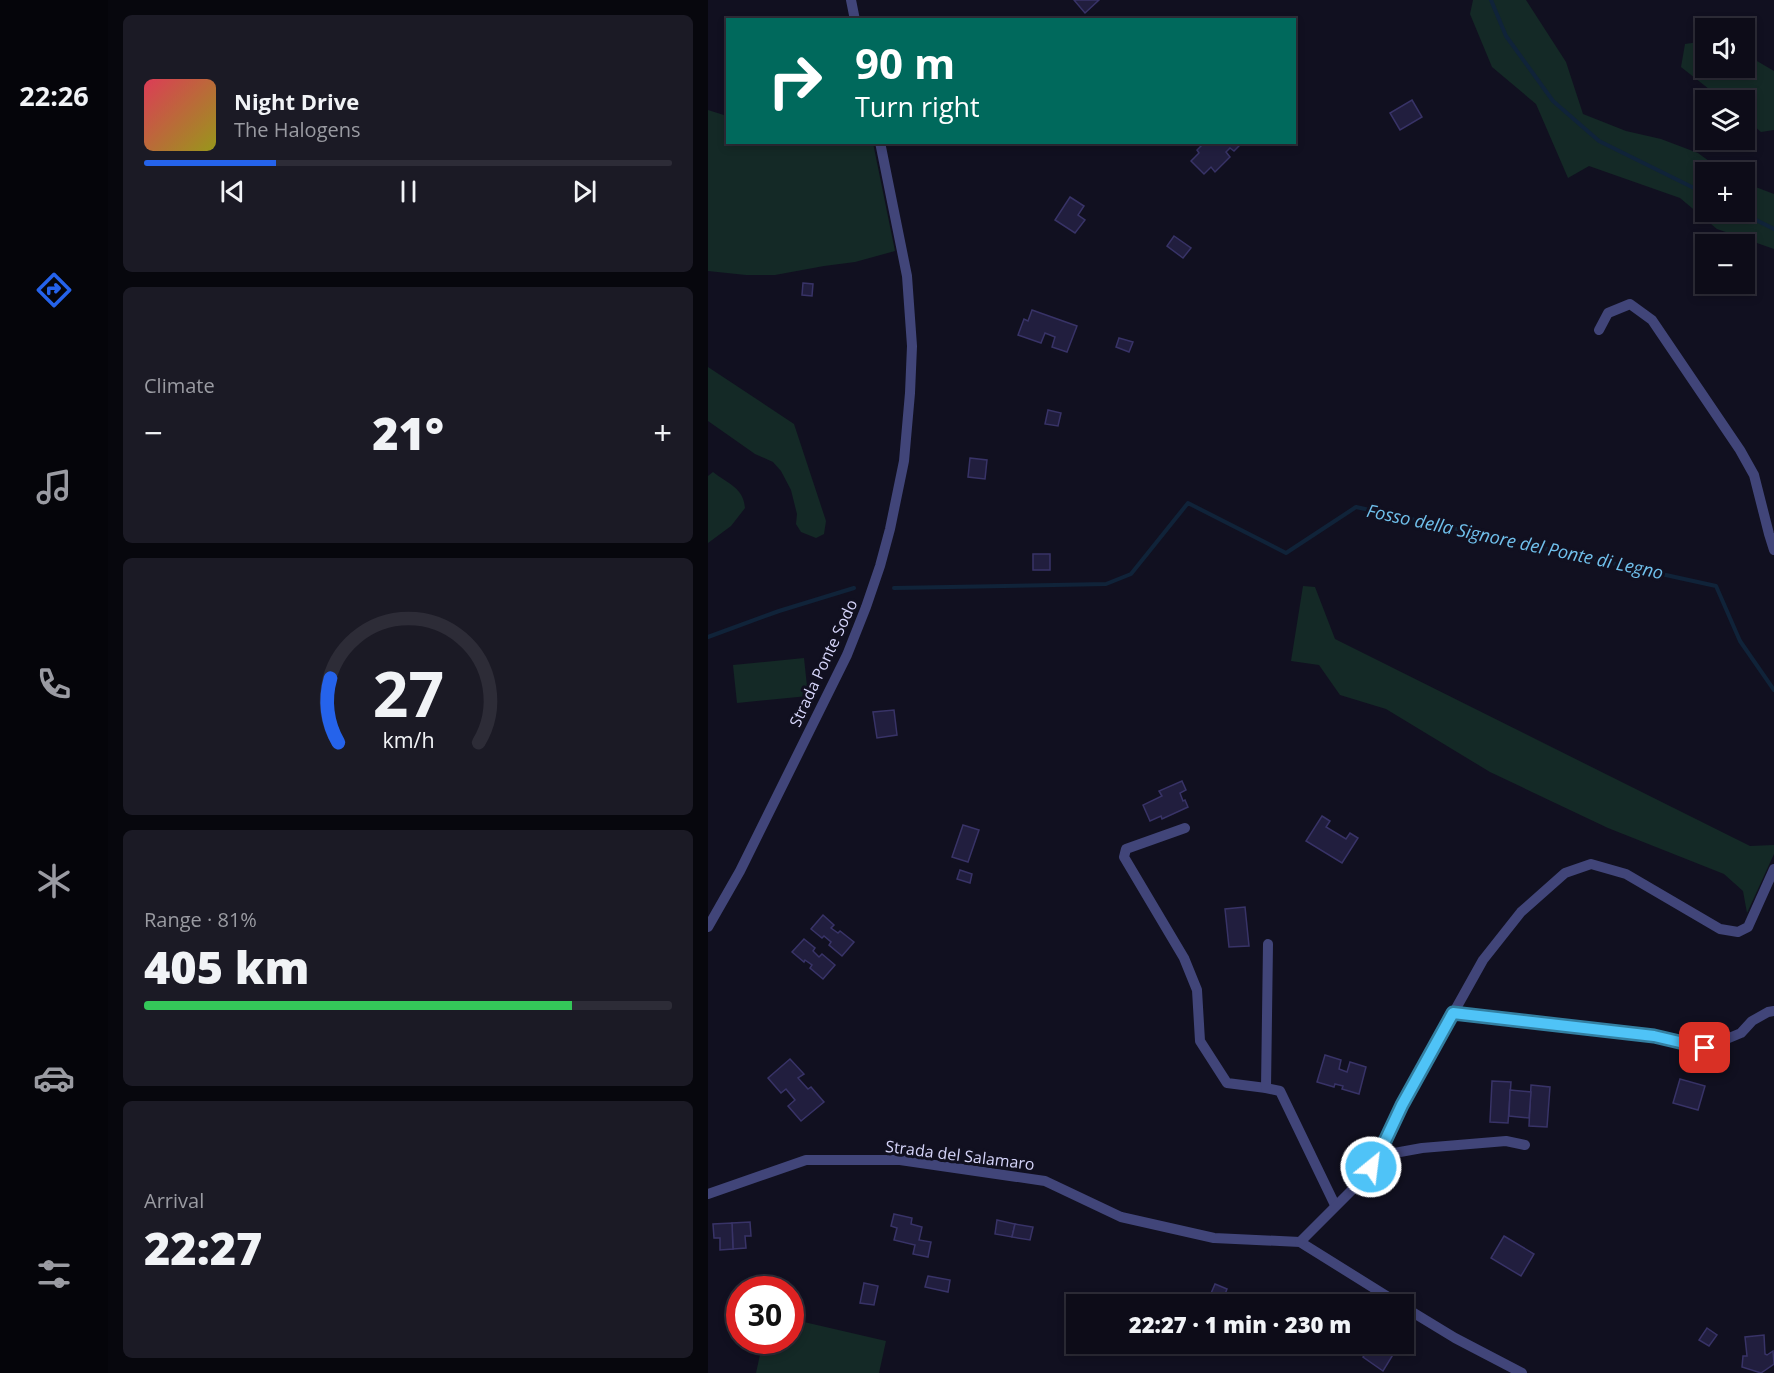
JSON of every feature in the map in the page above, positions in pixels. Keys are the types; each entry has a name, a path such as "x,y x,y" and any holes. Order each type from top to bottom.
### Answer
{"street":[{"path":"851,0 855,18"},
{"name":"Strada Ponte Sodo","path":"708,927 740,871 847,655 880,566 890,529 904,461 912,346 908,276 880,144"},
{"path":"1599,330 1608,313 1630,304 1652,320 1755,475 1774,550"},
{"path":"1185,828 1126,849 1124,857 1184,958 1197,990 1200,1041 1216,1068 1227,1083 1280,1091 1335,1205"},
{"path":"1300,1242 1364,1178 1483,960 1521,912 1565,873 1591,864 1626,874 1720,929 1738,932 1748,927 1774,869"},
{"path":"1266,1088 1268,944"},
{"path":"1453,1013 1654,1036 1705,1048 1741,1033 1752,1021 1774,1011"},
{"path":"1378,1156 1422,1148 1506,1141 1525,1146"},
{"name":"Strada del Salamaro","path":"708,1194 806,1160 900,1160 1045,1181 1121,1217 1214,1238 1300,1242 1384,1294"},
{"name":"Strada del Salamaro","path":"1414,1313 1455,1338 1522,1373"}],"green space":[{"path":"1473,0 1526,0 1566,62 1583,114 1626,131 1661,139 1698,153 1710,162 1695,162 1695,211 1680,198 1589,166 1568,178 1536,104 1492,67 1470,14"},
{"path":"1695,42 1695,78 1681,67 1685,44"},
{"path":"1755,60 1774,71 1774,130 1761,132 1755,127 1755,90 1710,90 1695,78 1755,78"},
{"path":"708,110 726,116 726,144 873,144 895,251 855,262 775,275 708,271"},
{"path":"1755,187 1774,194 1774,249 1755,242 1755,234 1731,234 1717,229 1709,222 1755,222"},
{"path":"708,367 794,424 826,521 824,534 816,538 801,532 796,524 797,514 791,490 781,471 773,462 755,454 708,421"},
{"path":"713,472 742,495 745,508 731,526 708,543 708,476"},
{"path":"1303,586 1315,587 1335,639 1750,846 1774,845 1774,854 1747,913 1743,891 1724,874 1608,828 1490,772 1386,709 1340,695 1319,665 1291,661"},
{"path":"804,658 808,696 737,703 733,665"},
{"path":"804,1322 886,1341 879,1373 756,1373 760,1354 804,1354"}],"building":[{"path":"1074,0 1099,0 1085,13"},
{"path":"1412,100 1422,117 1400,130 1390,113"},
{"path":"1203,144 1240,145 1234,151 1230,148 1226,152 1230,157 1215,172 1211,167 1204,174 1191,161 1199,153 1197,150"},
{"path":"1070,197 1084,206 1078,215 1085,220 1075,233 1055,220"},
{"path":"1174,236 1191,248 1183,258 1167,246"},
{"path":"803,283 813,284 812,296 802,295"},
{"path":"1032,310 1077,326 1067,352 1052,347 1055,337 1045,333 1041,343 1018,335 1024,319 1028,321"},
{"path":"1119,338 1133,342 1129,352 1116,347"},
{"path":"1048,410 1061,413 1058,426 1045,424"},
{"path":"970,458 987,460 985,479 968,477"},
{"path":"1033,554 1050,554 1050,570 1033,570"},
{"path":"894,710 897,735 877,738 873,712"},
{"path":"1182,781 1186,790 1180,793 1188,807 1162,819 1161,816 1150,821 1143,805 1162,796 1159,791"},
{"path":"1322,816 1330,821 1326,827 1346,839 1350,833 1358,838 1342,863 1306,841"},
{"path":"963,825 979,830 968,862 952,857"},
{"path":"960,870 972,874 970,883 957,879"},
{"path":"1245,907 1249,946 1229,947 1225,909"},
{"path":"823,915 834,925 831,928 838,933 840,931 854,942 842,956 829,945 831,942 811,929"},
{"path":"804,939 815,948 813,951 819,957 822,954 835,965 823,979 810,968 812,965 805,960 804,962 792,952"},
{"path":"1325,1055 1341,1060 1339,1069 1347,1072 1350,1062 1366,1067 1359,1094 1342,1089 1343,1086 1335,1084 1334,1087 1317,1082"},
{"path":"790,1059 804,1074 798,1078 808,1089 811,1087 824,1102 801,1121 788,1106 795,1100 786,1089 781,1093 768,1078"},
{"path":"1680,1079 1705,1086 1698,1110 1673,1103"},
{"path":"1492,1081 1511,1082 1508,1123 1490,1122"},
{"path":"1531,1085 1550,1087 1547,1127 1529,1126"},
{"path":"1510,1090 1531,1092 1529,1118 1509,1116"},
{"path":"894,1214 912,1218 911,1224 922,1227 919,1240 931,1242 928,1257 913,1254 915,1245 894,1240 897,1228 891,1226"},
{"path":"997,1220 1015,1224 1012,1237 995,1234"},
{"path":"750,1222 751,1236 745,1236 746,1248 733,1249 732,1223"},
{"path":"732,1223 733,1249 720,1250 720,1238 714,1238 713,1224"},
{"path":"1015,1224 1033,1227 1030,1240 1012,1237"},
{"path":"1504,1236 1534,1254 1521,1276 1491,1258"},
{"path":"928,1276 950,1280 948,1292 925,1287"},
{"path":"864,1283 878,1286 874,1305 860,1303"},
{"path":"1215,1284 1227,1289 1225,1294 1211,1294"},
{"path":"1707,1328 1717,1335 1709,1346 1699,1340"},
{"path":"1764,1335 1765,1354 1773,1351 1774,1364 1761,1373 1742,1367 1743,1356 1747,1356 1745,1337"},
{"path":"1365,1354 1393,1354 1383,1371 1363,1357"}],"waterway":[{"path":"1491,0 1506,36 1553,101 1599,141 1695,189"},
{"path":"1755,220 1774,229"},
{"name":"Fosso della Signore del Ponte di Legno","path":"894,588 1106,584 1131,574 1188,503 1286,553 1356,507 1716,586 1740,641 1774,690"},
{"path":"708,637 779,611 854,588"}],"route":[{"path":"1371,1167 1453,1013 1654,1036 1705,1048"}]}
